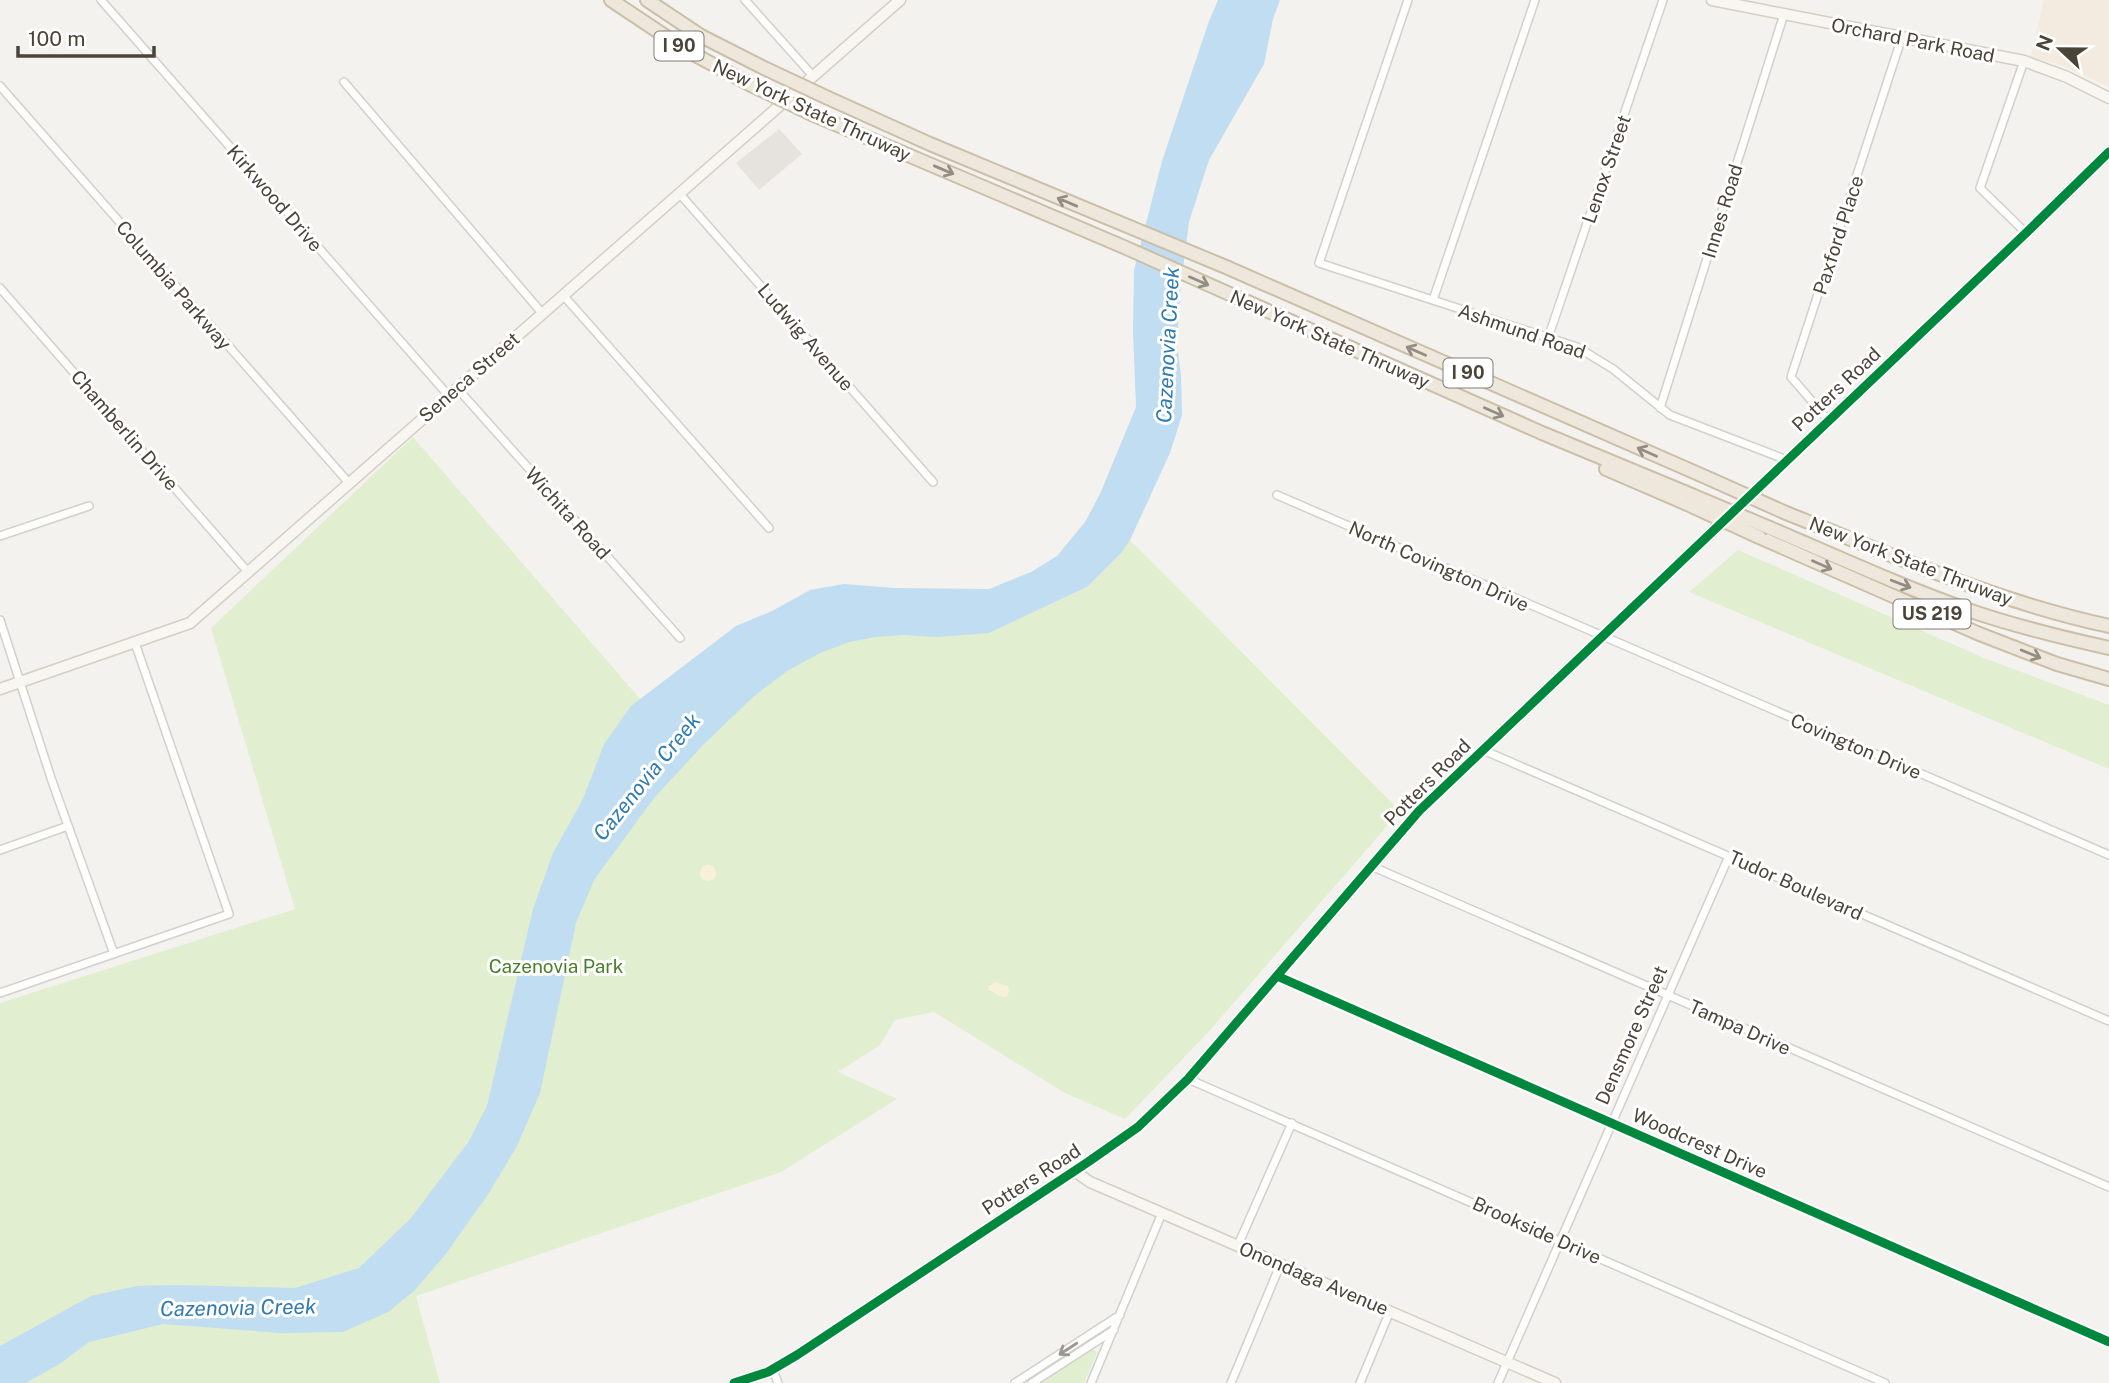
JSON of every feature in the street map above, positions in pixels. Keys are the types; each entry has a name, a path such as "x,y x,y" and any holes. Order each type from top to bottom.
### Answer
{"highway":[{"name":"New York State Thruway","path":"611,0 686,50 814,115 1124,247 1542,433"},
{"name":"New York State Thruway","path":"647,0 701,36 828,98 1226,267 1786,513 2009,599 2083,621 2109,624"},
{"name":"US 219","path":"1542,433 1573,454 1689,499 1759,537 1977,633 2057,664 2109,680"},
{"name":"New York State Thruway","path":"1689,499 1770,528 1975,612 2109,648"}],"street":[{"name":"Kirkwood Drive","path":"102,0 448,395"},
{"path":"745,0 813,76"},
{"name":"Ashmund Road","path":"1408,0 1319,263 1548,338 1594,356 1660,408 1679,419 1787,460"},
{"path":"1433,300 1535,0"},
{"name":"Lenox Street","path":"1548,338 1663,0"},
{"name":"Orchard Park Road","path":"1712,0 2024,61 2067,77 2109,98"},
{"name":"Seneca Street","path":"0,688 190,623 895,1"},
{"name":"Innes Road","path":"1660,408 1784,14"},
{"name":"Paxford Place","path":"1829,421 1791,377 1902,37"},
{"path":"2024,61 1980,188 2026,233"},
{"path":"344,82 542,313"},
{"name":"Columbia Parkway","path":"0,86 349,483"},
{"name":"Potters Road","path":"734,1383 773,1370 1138,1127 1188,1079 1419,811 2109,152"},
{"name":"Ludwig Avenue","path":"679,193 933,482"},
{"name":"Chamberlin Drive","path":"0,288 248,572"},
{"path":"563,295 769,528"},
{"name":"Wichita Road","path":"457,388 680,638"},
{"name":"North Covington Drive","path":"1277,495 1602,637"},
{"path":"0,536 89,506"},
{"path":"0,620 68,827 114,954"},
{"name":"Covington Drive","path":"1602,637 2109,856"},
{"path":"0,993 229,915 135,643"},
{"name":"Tudor Boulevard","path":"1483,750 2109,1021"},
{"path":"0,850 68,827"},
{"name":"Densmore Street","path":"1498,1383 1729,856"},
{"name":"Tampa Drive","path":"1371,866 2109,1187"},
{"name":"Woodcrest Drive","path":"1277,976 2109,1342"},
{"name":"Brookside Drive","path":"1188,1079 1885,1383"},
{"path":"1238,1245 1292,1124"},
{"name":"Onondaga Avenue","path":"1074,1171 1090,1182 1555,1383"},
{"path":"1091,1383 1162,1213"},
{"path":"1231,1383 1281,1264"},
{"path":"1360,1383 1391,1311"},
{"path":"1015,1383 1120,1314"},
{"path":"1032,1383 1114,1330"},
{"path":"773,1370 778,1383"}],"shaded area":[{"path":"2044,0 2109,0 2109,87 2061,65 2031,57"},
{"path":"779,129 802,154 759,190 736,163"}],"green space":[{"name":"Cazenovia Park","path":"413,437 654,715 856,631 989,633 1087,587 1121,553 1130,540 1400,811 1212,1028 1125,1119 1065,1093 934,1012 895,1020 880,1045 838,1072 897,1099 781,1172 416,1296 440,1383 0,1383 0,1003 295,909 211,628"},
{"path":"1738,550 1984,658 2109,705 2109,769 1689,592"},
{"path":"1090,1350 1097,1353 1084,1383 1040,1383"}],"sand":[{"path":"708,865 714,867 714,879 708,881 702,879 700,873 702,867"},
{"path":"995,982 1008,986 1007,997 989,990 989,986"}],"water":[{"name":"Cazenovia Creek","path":"1218,0 1280,0 1273,19 1264,64 1209,160 1189,222 1177,342 1182,415 1170,453 1130,540 1121,553 1087,587 989,633 936,637 875,637 849,642 820,653 787,671 753,697 704,744 654,798 594,880 576,923 540,1093 517,1146 489,1193 445,1255 414,1291 388,1312 343,1332 281,1333 163,1324 89,1342 61,1363 26,1383 0,1383 0,1346 91,1296 137,1286 295,1288 359,1268 411,1218 469,1141 487,1106 533,909 553,853 583,799 604,744 631,706 736,626 772,611 810,590 844,584 895,588 989,589 1031,572 1057,556 1085,522 1100,494 1136,407 1134,270 1162,161"}],"cycle path":[{"path":"734,1383 768,1372 797,1355 1138,1127 1188,1079 1419,811 2109,152"},
{"path":"1277,976 2109,1342"}]}
